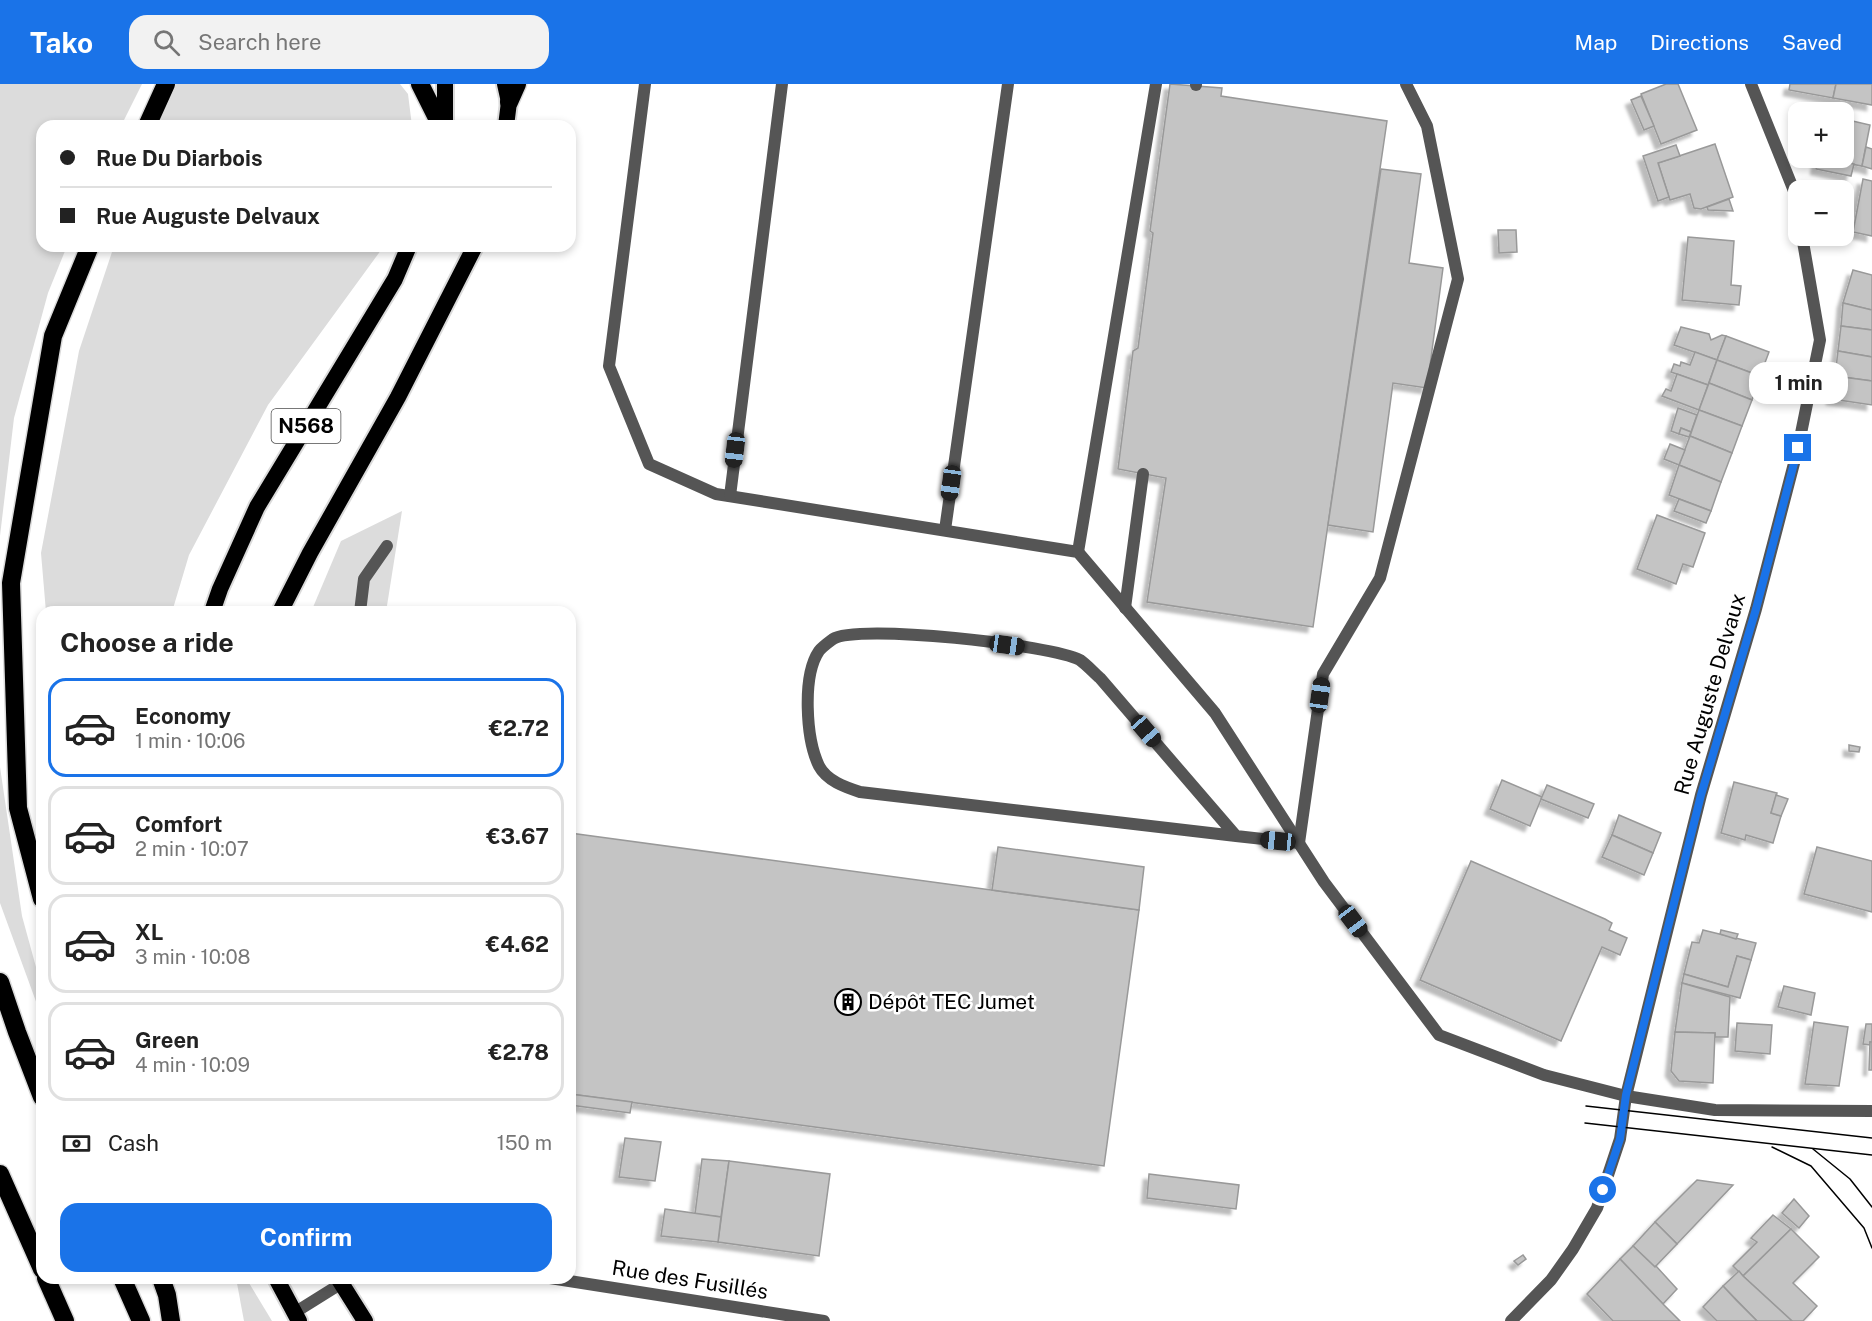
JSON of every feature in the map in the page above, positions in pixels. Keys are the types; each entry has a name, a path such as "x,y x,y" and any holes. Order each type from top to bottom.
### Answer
{"highway":[{"path":"150,120 166,84"},
{"path":"420,84 440,120"},
{"path":"443,120 445,84"},
{"path":"506,120 507,93 517,84"},
{"path":"36,876 18,808 10,584 53,336 88,252"},
{"name":"N568","path":"214,606 257,507 395,279 406,252"},
{"name":"N568","path":"283,606 310,553 398,397 472,252"},
{"path":"0,982 36,1081"},
{"path":"0,1174 36,1255"},
{"path":"49,1284 65,1321"},
{"path":"125,1284 141,1321"},
{"path":"163,1284 171,1321"},
{"path":"279,1284 297,1317"},
{"path":"345,1284 365,1321"}],"street":[{"path":"645,84 609,366 649,465 716,494 1078,552 1215,713 1324,882 1439,1035 1544,1074 1626,1095 1715,1110 1872,1111"},
{"path":"730,496 782,84"},
{"path":"945,530 1008,84"},
{"path":"1078,552 1156,84"},
{"path":"1299,843 1323,674 1380,578 1458,279 1427,126 1406,84"},
{"path":"1751,84 1790,180"},
{"name":"Rue Auguste Delvaux","path":"1511,1321 1551,1280 1573,1249 1597,1208 1620,1139 1626,1095 1701,795 1756,609 1798,448 1820,340 1804,246"},
{"path":"1125,608 1143,474"},
{"path":"361,606 364,579 387,546"},
{"path":"1236,836 1100,678 1080,660 1051,652 941,636 876,634 836,637 819,650 809,680 808,726 819,767 839,785 872,793 1236,836 1299,843"},
{"name":"Rue des Fusillés","path":"576,1282 824,1321"},
{"path":"297,1317 338,1284"}],"shaded area":[{"path":"0,84 142,84 124,120 36,120 36,252 65,252 48,293 14,418 0,536"},
{"path":"167,84 400,84 408,94 411,120 155,120"},
{"path":"112,252 380,252 268,405 189,555 174,606 45,606 41,553 79,351"},
{"path":"402,511 387,606 314,606 341,541"},
{"path":"0,767 22,916 36,967 36,1002 0,903"},
{"path":"237,1284 250,1284 272,1321 244,1321"}],"building":[{"path":"1170,84 1222,88 1221,96 1387,121 1313,627 1147,602 1166,478 1118,469 1133,351 1138,348 1153,233 1150,231"},
{"path":"1666,84 1678,84 1697,130 1661,144 1641,94"},
{"path":"1790,84 1836,84 1833,98 1789,90"},
{"path":"1836,84 1872,84 1872,105 1833,98"},
{"path":"1641,96 1654,126 1644,130 1631,100"},
{"path":"1854,121 1870,125 1862,166 1854,164"},
{"path":"1715,144 1733,197 1701,209 1694,208 1690,194 1670,200 1658,163"},
{"path":"1676,145 1680,156 1658,163 1669,197 1658,201 1643,156"},
{"path":"1866,147 1872,149 1872,169 1862,166"},
{"path":"1816,168 1853,168 1851,176"},
{"path":"1381,169 1421,174 1409,263 1443,268 1427,388 1393,383 1373,532 1328,525"},
{"path":"1863,179 1872,181 1872,236 1854,232"},
{"path":"1729,199 1733,211 1708,210 1707,207"},
{"path":"1498,230 1516,230 1517,252 1499,253"},
{"path":"1688,237 1734,241 1731,285 1741,286 1739,305 1682,300"},
{"path":"1853,270 1872,275 1872,310 1843,303"},
{"path":"1843,303 1872,310 1872,330 1841,326"},
{"path":"1841,326 1872,330 1872,357 1838,351"},
{"path":"1681,327 1709,334 1711,340 1722,335 1726,336 1717,360 1674,345"},
{"path":"1726,336 1769,352 1760,376 1717,360"},
{"path":"1838,351 1872,357 1872,381 1835,376"},
{"path":"1695,352 1717,360 1708,385 1671,372 1674,364 1680,366 1681,362 1690,365"},
{"path":"1717,360 1760,376 1752,400 1709,383"},
{"path":"1677,374 1708,385 1699,410 1662,396 1666,389 1671,391"},
{"path":"1835,376 1872,381 1872,405 1832,399"},
{"path":"1709,383 1752,400 1742,426 1699,410"},
{"path":"1678,408 1697,415 1691,432 1681,428 1679,434 1671,431"},
{"path":"1699,410 1742,426 1732,453 1690,436"},
{"path":"1681,428 1691,432 1689,437 1679,434"},
{"path":"1690,436 1732,453 1721,482 1679,465"},
{"path":"1670,444 1685,450 1679,465 1664,459"},
{"path":"1679,465 1721,482 1711,511 1669,495"},
{"path":"1679,499 1711,511 1706,523 1674,511"},
{"path":"1657,515 1705,533 1693,567 1683,564 1676,584 1637,569"},
{"path":"1849,745 1860,747 1859,752 1849,751"},
{"path":"1502,780 1542,797 1530,826 1490,809"},
{"path":"1734,782 1777,793 1771,813 1781,816 1773,843 1746,835 1745,840 1721,833"},
{"path":"1547,785 1594,804 1588,818 1541,799"},
{"path":"1776,795 1788,799 1781,816 1771,813"},
{"path":"1619,815 1661,833 1653,853 1612,835"},
{"name":"Dépôt TEC Jumet","path":"576,834 1139,910 1104,1166 576,1095"},
{"path":"1612,835 1653,853 1644,875 1602,857"},
{"path":"998,847 1144,867 1139,910 992,890"},
{"path":"1817,847 1872,861 1872,912 1804,894"},
{"path":"1471,861 1605,919 1612,923 1609,930 1627,938 1620,955 1602,947 1561,1041 1420,980"},
{"path":"1703,930 1756,943 1751,960 1737,956 1728,987 1684,974 1692,942 1699,943"},
{"path":"1721,930 1738,934 1736,939 1720,934"},
{"path":"1737,956 1751,960 1740,998 1682,983 1684,974 1728,987"},
{"path":"1682,983 1730,997 1728,1037 1715,1037 1715,1033 1675,1032"},
{"path":"1784,986 1815,993 1811,1015 1778,1007"},
{"path":"1814,1022 1848,1027 1839,1086 1805,1084"},
{"path":"1737,1023 1772,1025 1770,1054 1735,1051"},
{"path":"1866,1024 1872,1024 1870,1045 1863,1044"},
{"path":"1675,1032 1715,1033 1713,1083 1679,1081 1671,1071"},
{"path":"1870,1042 1872,1042 1872,1070 1869,1070"},
{"path":"576,1095 632,1102 630,1113 576,1106"},
{"path":"625,1138 661,1142 655,1181 619,1177"},
{"path":"702,1159 729,1161 721,1217 695,1214"},
{"path":"729,1161 830,1174 819,1256 718,1242"},
{"path":"1149,1174 1239,1185 1236,1209 1147,1198"},
{"path":"1697,1180 1733,1185 1677,1244 1655,1222"},
{"path":"1794,1199 1809,1216 1799,1228 1782,1213"},
{"path":"665,1209 721,1217 718,1242 661,1236"},
{"path":"1773,1215 1791,1229 1743,1276 1733,1266 1757,1242 1751,1238"},
{"path":"1655,1222 1677,1244 1655,1267 1633,1246"},
{"path":"1791,1229 1819,1257 1793,1283 1817,1306 1803,1321 1792,1321 1743,1276"},
{"path":"1633,1246 1677,1289 1663,1304 1620,1259"},
{"path":"1523,1255 1526,1259 1518,1265 1514,1261"},
{"path":"1620,1259 1680,1321 1613,1321 1587,1294"},
{"path":"1739,1271 1792,1321 1757,1321 1723,1286"},
{"path":"1723,1286 1757,1321 1717,1321 1703,1307"}],"tram line":[{"path":"1586,1106 1872,1138"},
{"path":"1585,1123 1872,1155"},
{"path":"1772,1147 1811,1166 1864,1228 1872,1248"},
{"path":"1813,1149 1850,1179 1872,1207"}],"place":[{"name":"Dépôt TEC Jumet","path":"848,1002"}],"route":[{"path":"1603,1190 1620,1139 1626,1095 1701,795 1756,609 1798,448"}]}
